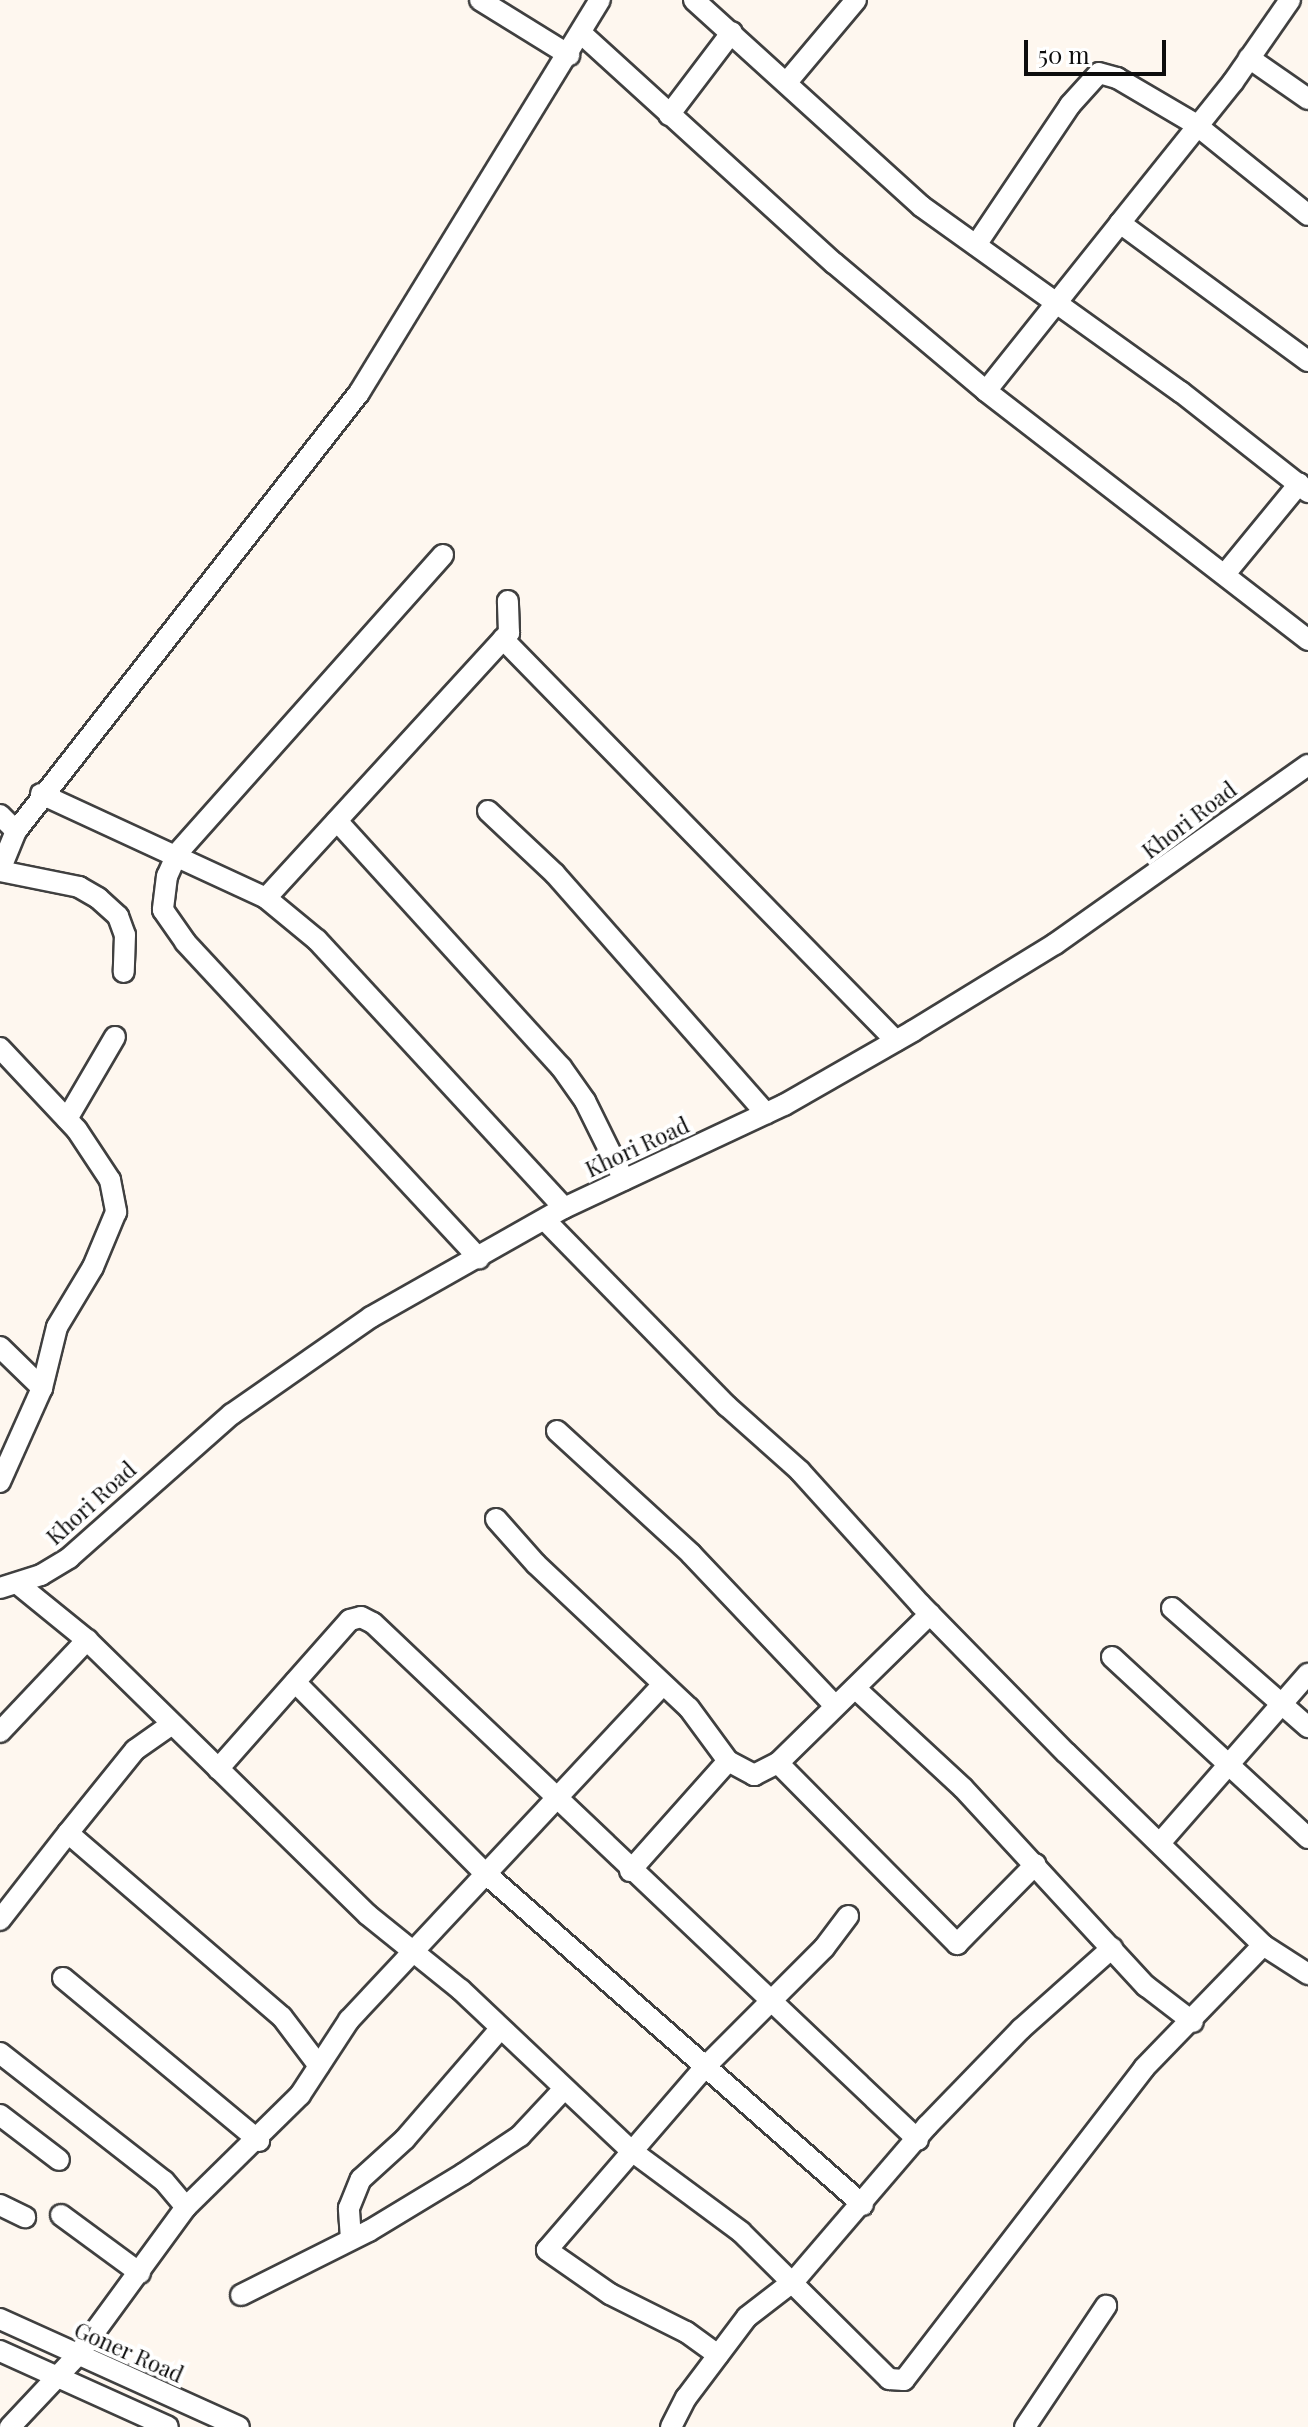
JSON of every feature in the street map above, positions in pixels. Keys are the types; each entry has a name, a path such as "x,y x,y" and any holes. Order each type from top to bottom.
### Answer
{"street":[{"path":"480,0 569,55"},
{"path":"124,972 125,935 118,916 98,898 79,887 0,870 16,831 41,794 359,393 582,34 600,0"},
{"path":"694,0 921,206 1303,488 1225,574"},
{"path":"787,82 856,0"},
{"path":"986,391 1249,58 1290,0"},
{"path":"669,115 732,32"},
{"path":"582,34 669,115 986,391 1308,640"},
{"path":"1249,58 1308,99"},
{"path":"976,245 1070,105 1099,73 1117,78 1195,124 1308,215"},
{"path":"1120,223 1308,361"},
{"path":"443,555 177,854 167,876 163,910 185,942 479,1258"},
{"path":"266,898 503,639 512,621 508,601"},
{"path":"503,639 896,1041"},
{"name":"Khori Road","path":"9,1586 69,1558 160,1473 299,1364 564,1208 766,1113 896,1041 1055,944 1308,765"},
{"path":"41,794 177,854 266,898 317,940 564,1208"},
{"path":"488,811 555,874 766,1113"},
{"path":"0,815 16,831"},
{"path":"337,821 561,1067 585,1101 624,1180"},
{"path":"67,1119 115,1037"},
{"path":"0,1048 67,1119 110,1180 116,1212 93,1267 57,1327 42,1388 0,1482"},
{"path":"545,1220 727,1406 800,1471 930,1614 1263,1945 1308,1974"},
{"path":"0,1347 42,1388"},
{"path":"557,1431 691,1554 835,1706"},
{"path":"496,1519 662,1685 689,1708 728,1761 754,1775 778,1763 930,1614"},
{"path":"9,1586 87,1640 368,1915 415,1953 634,2152 741,2232 795,2280 889,2379 904,2380 957,2317 1107,2114 1263,1945"},
{"path":"1172,1608 1308,1727"},
{"path":"218,1769 350,1620 361,1617 918,2140"},
{"path":"0,1732 87,1640"},
{"path":"1112,1657 1308,1838"},
{"path":"1160,1843 1308,1674"},
{"path":"295,1682 485,1873 863,2205"},
{"path":"10,2427 77,2356 186,2207 228,2162 259,2141 319,2066 349,2020 415,1953 485,1873 662,1685"},
{"path":"855,1688 1036,1864 1146,1986 1193,2022"},
{"path":"0,1920 135,1750 172,1724"},
{"path":"630,1871 728,1761"},
{"path":"778,1763 957,1944 1036,1864"},
{"path":"68,1833 282,2017 319,2066"},
{"path":"718,2355 686,2332 610,2294 547,2250 706,2066 824,1948 848,1916"},
{"path":"671,2427 747,2317 795,2280 1021,2029 1112,1948"},
{"path":"63,1978 259,2141"},
{"path":"351,2239 349,2208 361,2179 405,2139 500,2029"},
{"path":"0,2053 164,2181 186,2207"},
{"path":"241,2295 351,2239 520,2136 563,2090"},
{"path":"0,2115 59,2160"},
{"path":"0,2205 25,2217"},
{"path":"61,2215 140,2273"},
{"path":"1025,2427 1106,2306"},
{"name":"Goner Road","path":"0,2319 239,2427"},
{"path":"0,2351 168,2427"}]}
